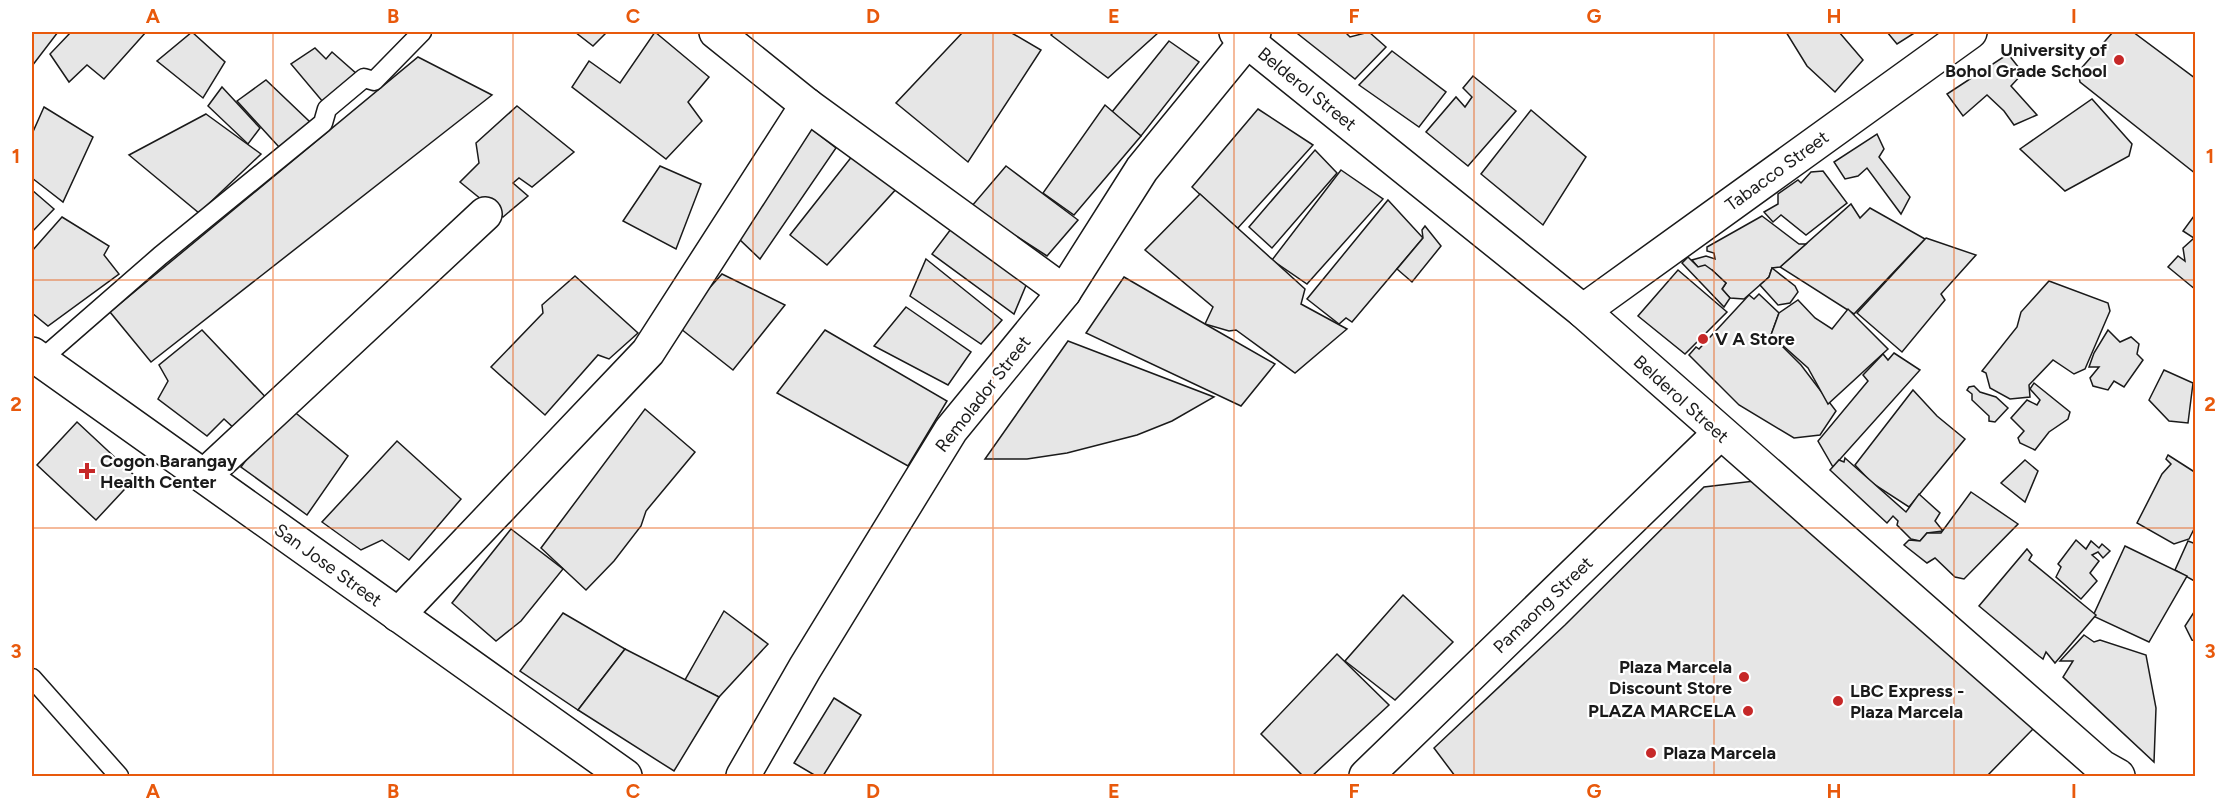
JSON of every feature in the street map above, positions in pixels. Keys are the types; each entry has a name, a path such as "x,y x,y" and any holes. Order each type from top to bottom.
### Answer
{"street":[{"path":"716,32 807,105 1064,292"},
{"name":"Tabacco Street","path":"1583,311 1970,32"},
{"name":"Belderol Street","path":"1246,35 1583,311 1720,434 2102,767 2118,777"},
{"name":"Remolador Street","path":"743,777 805,668 951,430 1064,292 1142,170 1246,35"},
{"path":"398,615 648,351 807,105"},
{"path":"204,476 485,214"},
{"name":"San Jose Street","path":"35,360 204,476 625,777"},
{"name":"Pamaong Street","path":"1366,777 1720,434"}],"lane":[{"path":"35,360 323,123 327,109 356,84 364,78 374,81 422,32"},
{"path":"32,678 119,777"}],"building":[{"path":"32,32 58,32 32,66"},
{"path":"71,32 146,32 104,79 87,65 69,82 50,54"},
{"path":"192,32 225,62 203,98 157,61"},
{"path":"575,32 607,32 593,46"},
{"path":"655,32 709,77 688,102 702,121 666,159 572,87 589,61 620,83"},
{"path":"963,32 1010,32 1041,50 968,162 896,103"},
{"path":"1054,32 1159,32 1108,78 1051,35"},
{"path":"1300,32 1345,32 1350,37 1369,32 1386,47 1355,79 1298,34"},
{"path":"1786,32 1839,32 1863,60 1835,92 1807,66"},
{"path":"1887,32 1916,32 1897,44"},
{"path":"2113,32 2133,32 2196,79 2196,174 2080,82 2078,72"},
{"path":"1169,41 1199,62 1141,136 1112,112"},
{"path":"315,48 326,59 332,52 358,75 323,102 291,64"},
{"path":"1392,51 1446,92 1419,127 1359,85"},
{"path":"2008,54 2023,73 2011,86 2037,115 2014,125 2004,111 1987,95 1963,116 1947,94"},
{"path":"418,57 492,95 151,362 110,312"},
{"path":"1473,76 1516,111 1468,166 1426,132 1456,97 1465,107 1472,97 1463,88"},
{"path":"266,80 310,122 279,147 237,101"},
{"path":"222,87 260,128 248,144 208,106"},
{"path":"2092,99 2132,144 2129,156 2065,191 2020,149"},
{"path":"1105,105 1141,136 1074,215 1043,193"},
{"path":"517,106 574,152 532,187 519,178 513,183 528,196 503,217 460,182 479,163 476,143"},
{"path":"44,107 93,137 63,202 32,178 32,134"},
{"path":"1258,109 1313,145 1237,229 1192,187"},
{"path":"1531,110 1586,157 1543,225 1481,174"},
{"path":"206,114 261,154 199,213 129,155"},
{"path":"805,124 836,148 760,259 737,237"},
{"path":"1877,134 1884,149 1879,157 1910,197 1901,214 1867,168 1858,176 1845,179 1834,162"},
{"path":"1315,150 1337,173 1272,248 1249,227"},
{"path":"853,155 898,187 827,265 790,235"},
{"path":"660,166 701,184 676,249 623,221"},
{"path":"1006,166 1078,220 1047,256 971,207"},
{"path":"1341,170 1383,199 1307,284 1272,260"},
{"path":"1823,171 1847,203 1806,235 1781,215 1773,222 1764,212 1778,204 1778,194 1798,180 1801,183 1811,172"},
{"path":"32,190 54,209 32,232"},
{"path":"1200,194 1305,289 1301,304 1347,329 1295,373 1236,330 1229,331 1205,324 1213,307 1145,250"},
{"path":"1388,200 1423,238 1352,322 1346,318 1339,324 1307,299"},
{"path":"1851,204 1860,218 1870,208 1925,239 1854,314 1780,267"},
{"path":"1762,216 1799,244 1806,244 1780,267 1772,268 1769,277 1744,299 1730,298 1722,289 1726,283 1712,270 1698,267 1692,260 1706,256 1715,259 1714,253 1707,251 1707,247"},
{"path":"2196,216 2196,290 2168,267 2178,256 2185,261 2183,248 2194,238 2183,231"},
{"path":"62,217 109,246 104,255 119,274 48,326 32,313 32,251"},
{"path":"954,225 1027,283 1014,314 932,254"},
{"path":"1425,226 1441,246 1412,282 1397,269 1423,238 1422,230"},
{"path":"1926,238 1976,255 1941,294 1945,300 1902,352 1857,313"},
{"path":"1688,257 1698,267 1705,265 1726,283 1722,289 1730,298 1724,307 1682,263"},
{"path":"926,259 1002,320 981,344 910,296"},
{"path":"1772,268 1795,286 1798,292 1790,303 1778,305 1760,285 1769,277"},
{"path":"1678,270 1727,312 1685,354 1638,316"},
{"path":"722,274 785,305 733,370 676,325"},
{"path":"575,276 638,333 609,359 598,355 545,415 491,367 543,313 542,305"},
{"path":"1124,277 1275,364 1241,406 1086,333"},
{"path":"2049,281 2108,303 2110,311 2085,369 2074,374 2053,360 2029,385 2030,397 2010,399 1990,388 1986,373 1982,371 2017,327 2021,312"},
{"path":"1759,294 1779,313 1771,335 1801,365 1836,411 1820,435 1794,438 1739,405 1689,355 1696,347 1699,349 1749,295 1754,299"},
{"path":"1798,300 1815,318 1832,329 1848,309 1888,349 1828,404 1808,368 1771,335 1779,313"},
{"path":"906,307 971,352 948,385 874,346"},
{"path":"202,330 273,405 236,430 224,419 207,436 158,399 168,381 159,365"},
{"path":"825,330 947,401 908,466 777,393"},
{"path":"2108,330 2120,342 2131,337 2139,344 2137,354 2143,360 2124,387 2114,381 2108,390 2093,386 2090,378 2099,367 2089,367 2094,353"},
{"path":"1068,341 1214,397 1172,421 1137,435 1067,453 1027,459 985,459"},
{"path":"1894,353 1920,370 1833,467 1818,441 1868,381 1863,375 1883,354 1888,360"},
{"path":"2164,370 2193,383 2188,423 2169,421 2149,400"},
{"path":"2034,383 2070,412 2068,419 2049,432 2035,450 2020,443 2018,438 2024,431 2011,418 2027,400 2037,405 2040,400 2030,389"},
{"path":"1974,386 1980,392 1996,397 2008,408 1995,422 1989,421 1989,416 1972,400 1972,394 1967,390"},
{"path":"1913,390 1937,416 1965,439 1909,507 1872,483 1855,465"},
{"path":"286,405 348,456 307,515 241,467"},
{"path":"645,409 695,452 646,511 641,526 614,561 586,590 541,548"},
{"name":"Cogon Barangay Health Center","path":"77,422 136,477 96,520 37,465"},
{"path":"397,441 461,499 409,560 382,540 361,550 322,522"},
{"path":"2168,455 2193,471 2196,469 2196,525 2189,539 2174,544 2137,523 2162,474 2171,464 2166,459"},
{"path":"1845,458 1906,512 1919,494 1940,513 1935,521 1943,531 1927,533 1920,541 1911,539 1897,525 1898,521 1893,516 1887,523 1830,470 1839,460 1844,462"},
{"path":"2025,460 2038,471 2025,502 2001,483"},
{"name":"Plaza Marcela Discount Store","path":"1763,480 2034,728 1987,776 1455,776 1434,748 1565,625 1704,487"},
{"path":"1971,492 2018,524 1964,579 1955,577 1935,558 1927,563 1904,545 1909,540 1920,541 1927,533 1941,533"},
{"path":"511,529 563,569 521,621 496,641 452,603"},
{"path":"2076,540 2086,549 2091,541 2099,548 2102,544 2110,551 2103,558 2098,552 2092,555 2099,561 2090,573 2097,581 2081,599 2056,577 2061,567 2058,564"},
{"path":"2188,541 2196,544 2196,582 2175,570"},
{"path":"2125,546 2187,576 2149,642 2093,616"},
{"path":"2027,549 2032,555 2029,560 2096,615 2055,663 2046,652 2043,659 2039,656 1979,606"},
{"path":"1403,595 1453,642 1395,700 1345,661"},
{"path":"2196,609 2196,641 2192,640 2185,626"},
{"path":"724,611 768,644 719,697 685,680"},
{"path":"563,613 625,649 578,710 520,671"},
{"path":"2084,635 2094,642 2100,640 2146,655 2156,708 2154,762 2063,677 2073,661 2060,661"},
{"path":"625,649 719,697 674,771 578,710"},
{"path":"1337,654 1389,705 1312,776 1303,776 1261,734"},
{"path":"834,698 861,715 823,776 816,776 794,763"}],"place":[{"name":"University of Bohol Grade School","path":"2119,60"},
{"name":"V A Store","path":"1703,339"},
{"name":"Cogon Barangay Health Center","path":"87,471"},
{"name":"Plaza Marcela Discount Store","path":"1744,677"},
{"name":"LBC Express - Plaza Marcela","path":"1838,701"},
{"name":"PLAZA MARCELA","path":"1748,711"},
{"name":"Plaza Marcela","path":"1651,753"}]}
